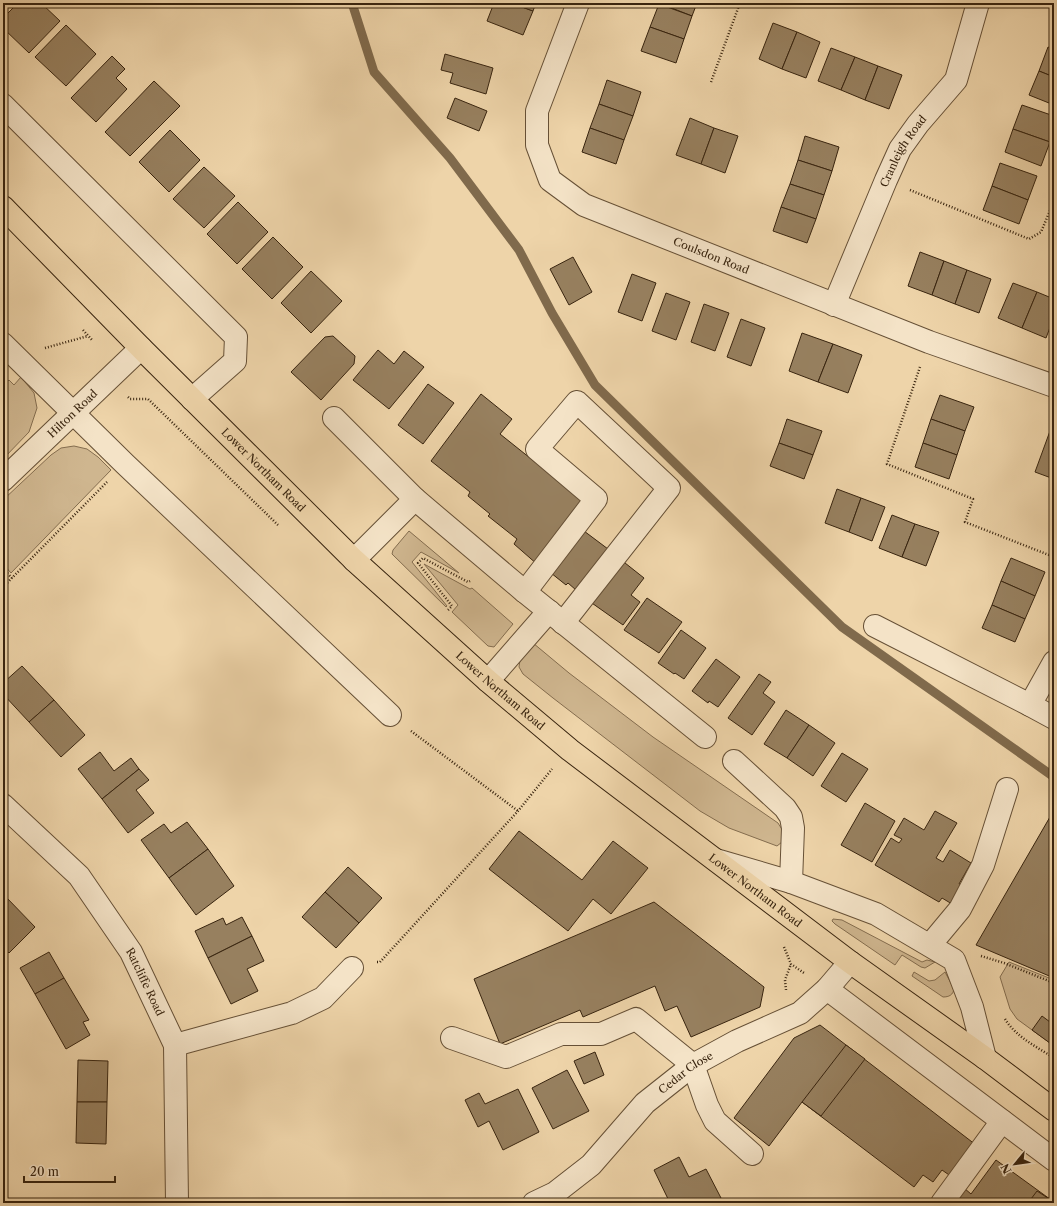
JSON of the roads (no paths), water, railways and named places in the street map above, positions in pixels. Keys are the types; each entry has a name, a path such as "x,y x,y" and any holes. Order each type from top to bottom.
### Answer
{"main road":[{"name":"Lower Northam Road","path":"3,207 141,348 354,560 488,681 570,750 850,962 1054,1110"}],"street":[{"name":"Coulsdon Road","path":"578,3 537,111 537,145 550,180 584,205 929,342 1054,386"},
{"name":"Cranleigh Road","path":"834,305 900,149 918,124 956,80 978,3"},
{"path":"3,105 236,336 235,361 192,399"},
{"path":"3,344 125,464 390,715"},
{"name":"Hilton Road","path":"3,480 141,348"},
{"path":"488,681 556,617 669,488 576,402 537,449 596,499 525,592"},
{"path":"334,418 415,500 525,592 705,737"},
{"path":"354,560 415,500"},
{"path":"875,626 1054,718"},
{"path":"1030,705 1054,662"},
{"path":"734,761 785,808 791,817 793,828 791,882"},
{"path":"930,945 960,909 983,865 1007,789"},
{"name":"Ratcliffe Road","path":"3,806 78,876 131,952 175,1045 178,1203"},
{"path":"715,859 791,882 876,914 954,960 972,1007 984,1058"},
{"name":"Cedar Close","path":"534,1203 555,1193 591,1165 645,1103 693,1065 737,1041 800,1013 827,989 850,962"},
{"path":"175,1045 292,1013 323,998 352,968"},
{"path":"827,989 1054,1160"},
{"path":"452,1038 506,1057 561,1034 601,1034 636,1019 693,1065 707,1105 716,1121 752,1154"},
{"path":"942,1203 1002,1122"}],"waterway":[{"path":"352,3 374,72 450,158 519,250 552,313 595,385 842,627 1054,777"}]}
